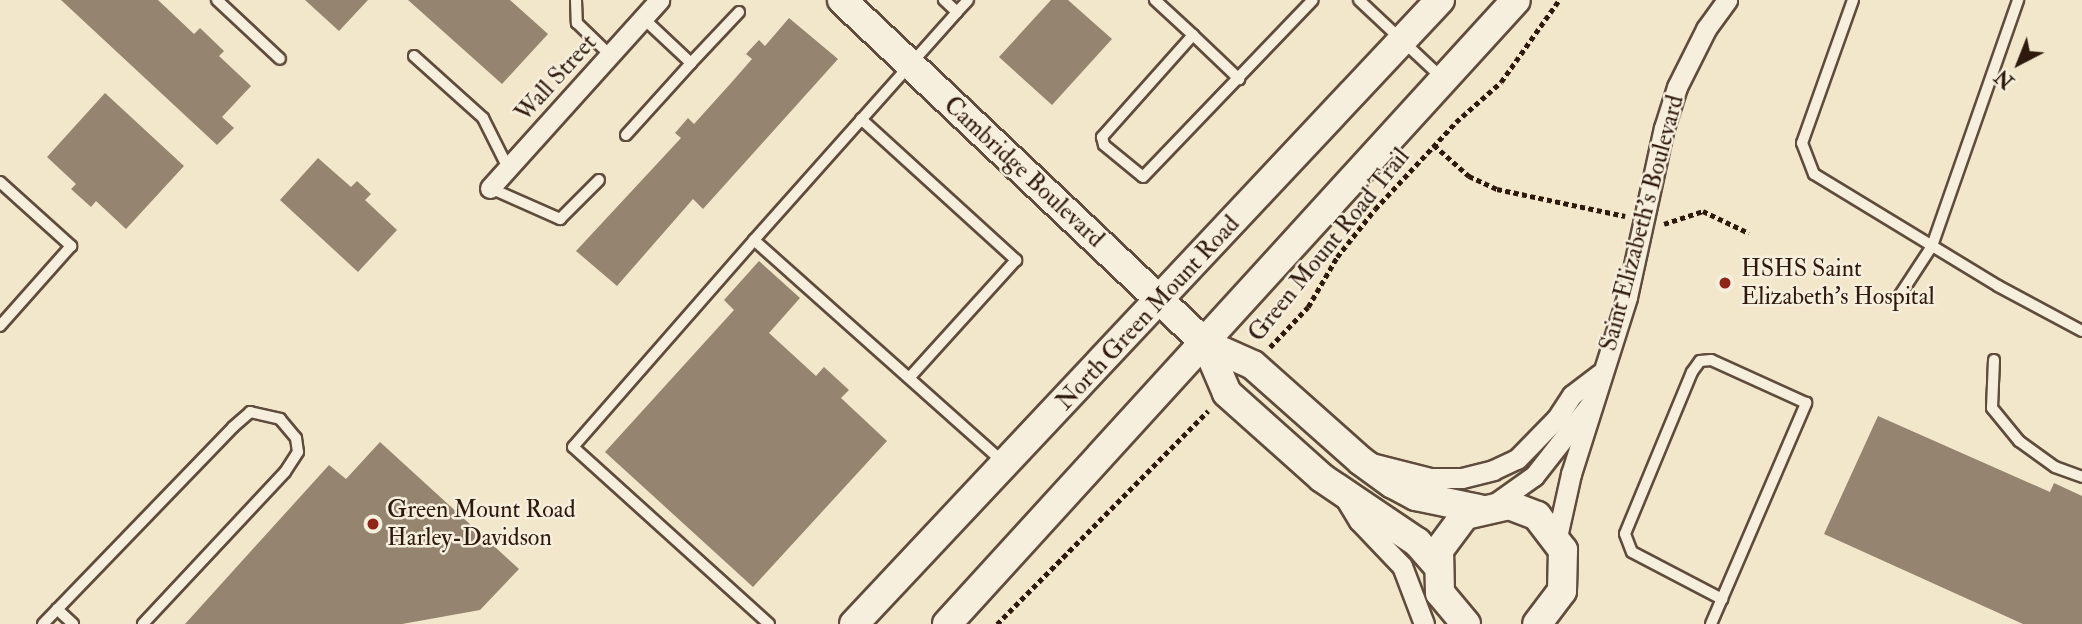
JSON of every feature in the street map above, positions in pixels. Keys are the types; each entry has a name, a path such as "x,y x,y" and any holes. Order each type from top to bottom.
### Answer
{"street":[{"name":"Wall Street","path":"490,188 659,0"},
{"name":"Cambridge Boulevard","path":"842,0 1206,344"},
{"name":"North Green Mount Road","path":"854,624 1440,0"},
{"path":"947,624 1206,344 1516,0"},
{"name":"Saint Elizabeth's Boulevard","path":"1537,624 1556,604 1566,578 1557,537 1571,474 1589,427 1592,402 1600,374 1627,297 1676,87 1706,29 1727,0"},
{"path":"1206,344 1227,393 1342,494 1417,542 1436,564 1454,618"},
{"name":"Saint Elizabeth's Boulevard","path":"1206,344 1253,365 1361,461 1416,496 1486,507 1524,509 1557,537"},
{"name":"Saint Elizabeth's Boulevard","path":"1361,461 1430,478 1462,478 1493,470 1527,449 1572,395 1600,374"},
{"name":"Saint Elizabeth's Boulevard","path":"1436,564 1454,525 1534,476 1592,402"},
{"path":"1342,494 1359,521 1402,566 1424,624"}],"lane":[{"path":"218,0 280,59"},
{"path":"576,0 578,23 610,55"},
{"path":"944,0 957,12"},
{"path":"769,624 573,447 968,0"},
{"path":"1155,0 1239,79"},
{"path":"1193,35 1102,137 1104,145 1136,176 1150,175 1313,0"},
{"path":"1359,0 1443,79"},
{"path":"1853,0 1801,143 1814,174 1932,246 2082,331"},
{"path":"1898,298 1932,246 2018,0"},
{"path":"626,135 739,12"},
{"path":"643,18 691,63"},
{"path":"414,56 483,118 508,168"},
{"path":"861,119 1016,260 909,378"},
{"path":"490,188 560,219 598,180"},
{"path":"0,182 71,246 0,326"},
{"path":"754,240 1005,465"},
{"path":"1711,624 1806,403 1711,360 1700,361 1692,372 1625,534 1632,552 1721,599"},
{"path":"1994,360 1993,408 2019,441 2055,467 2082,477"},
{"path":"43,624 250,412 280,419 296,438 298,452 285,472 143,624"},
{"path":"57,609 73,624"}],"path":[{"name":"Green Mount Road Trail","path":"1253,365 1308,307 1358,230 1434,145 1501,82 1559,0"},
{"path":"1434,145 1469,176 1497,189 1670,225 1684,215 1703,211 1749,233"},
{"path":"997,624 1227,393"}],"building":[{"path":"61,0 158,0 194,34 200,28 224,51 219,56 251,86 222,117 234,128 217,145"},
{"path":"305,0 368,0 339,31"},
{"path":"408,0 510,0 548,34 502,84"},
{"path":"1051,0 1068,0 1112,39 1052,105 999,57"},
{"path":"789,18 838,59 703,209 693,199 617,286 576,251 681,138 675,133 688,118 694,124 752,59 746,54 759,40 765,46"},
{"path":"105,93 184,166 126,229 96,201 91,207 71,189 76,184 47,157"},
{"path":"318,158 351,187 357,181 371,194 365,200 397,230 358,272 280,200"},
{"path":"759,261 800,298 769,333 816,376 824,367 849,390 841,398 887,441 753,587 605,452 734,310 724,300"},
{"path":"1878,416 2050,492 2054,483 2082,496 2082,624 2023,624 1824,534"},
{"name":"Green Mount Road Harley-Davidson","path":"380,442 519,569 480,610 402,624 185,624 329,465 346,479"}],"place":[{"name":"HSHS Saint Elizabeth's Hospital","path":"1725,283"},
{"name":"Green Mount Road Harley-Davidson","path":"373,524"}]}
